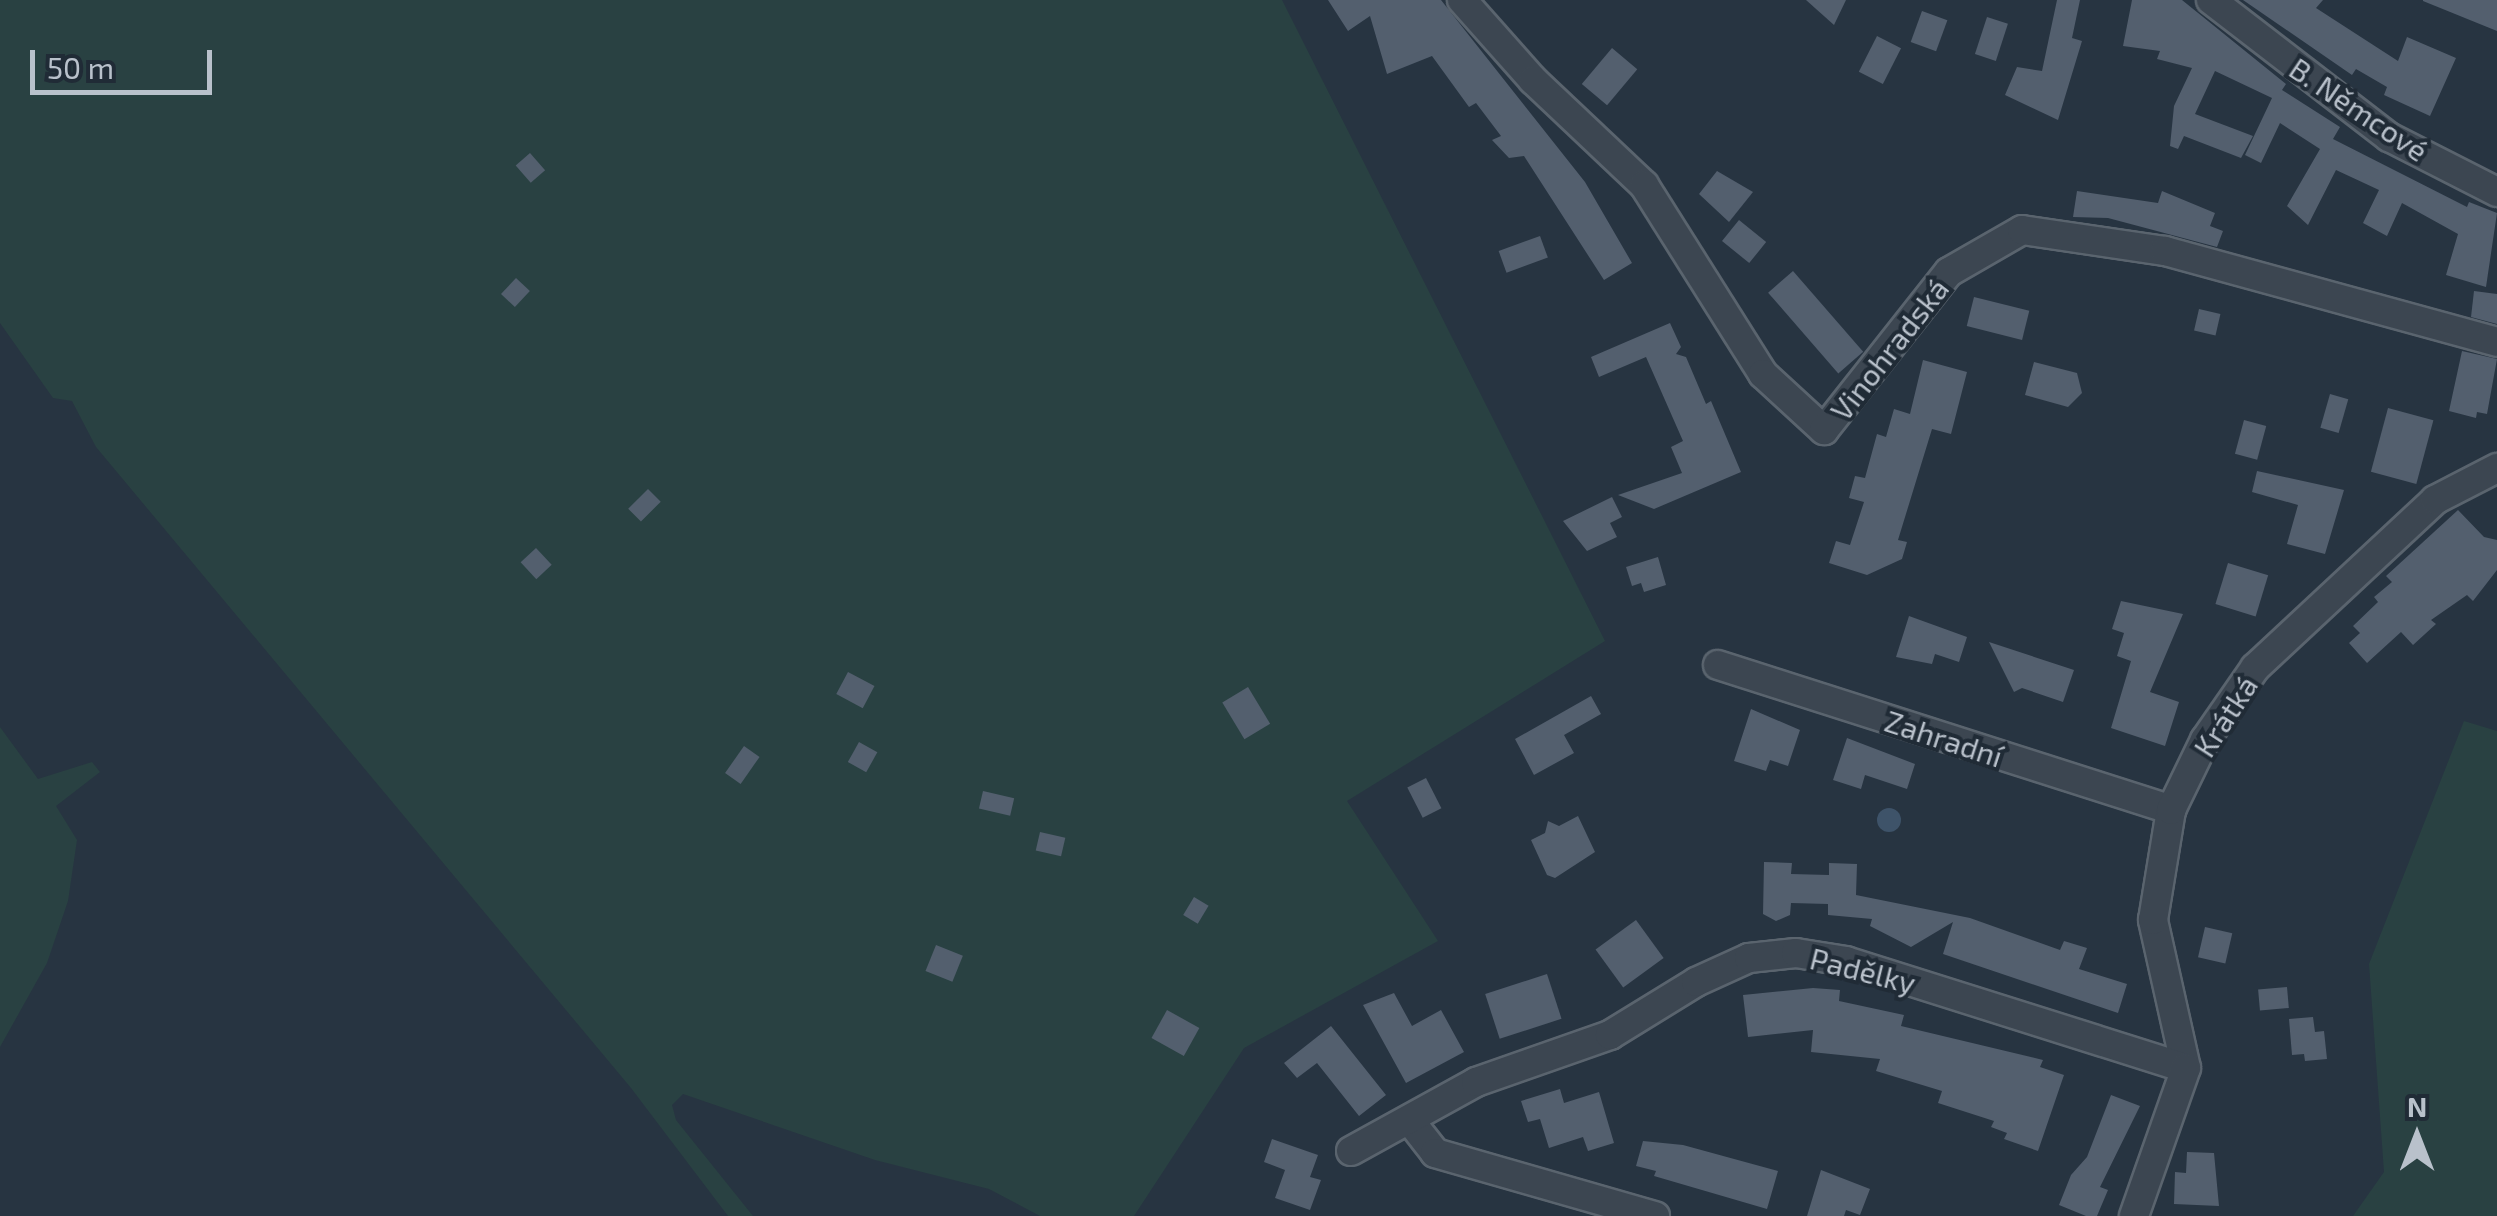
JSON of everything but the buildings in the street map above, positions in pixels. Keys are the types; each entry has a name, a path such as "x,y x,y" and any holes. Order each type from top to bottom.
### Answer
{"street":[{"name":"Vinohradská","path":"1462,0 1533,80 1644,185 1763,374 1824,430 1949,272 2022,230 2165,251 2497,342"},
{"name":"B. Němcové","path":"2219,8 2389,136 2497,192"},
{"name":"Krátká","path":"2186,1068 2152,920 2171,810 2204,740 2256,668 2436,500 2497,468"},
{"name":"Zahradní","path":"1718,665 2171,810"},
{"name":"Padělky","path":"1352,1151 1411,1122 1476,1082 1610,1035 1696,982 1749,958 1796,953 1846,961 2186,1068"},
{"path":"2134,1216 2186,1068"},
{"path":"1411,1122 1435,1153 1654,1216"}],"green space":[{"path":"0,0 1282,0 1605,641 1347,801 1438,941 1244,1048 1134,1216 1040,1216 989,1189 875,1160 683,1094 672,1105 676,1120 753,1216 728,1216 631,1088 96,447 72,401 53,398 0,323"},
{"path":"2464,721 2497,731 2497,1216 2353,1216 2384,1172 2369,964"},
{"path":"0,727 38,779 92,762 100,772 56,806 77,840 68,901 47,963 0,1047"}],"water":[{"path":"1889,808 1901,820 1889,832 1877,820"}]}
